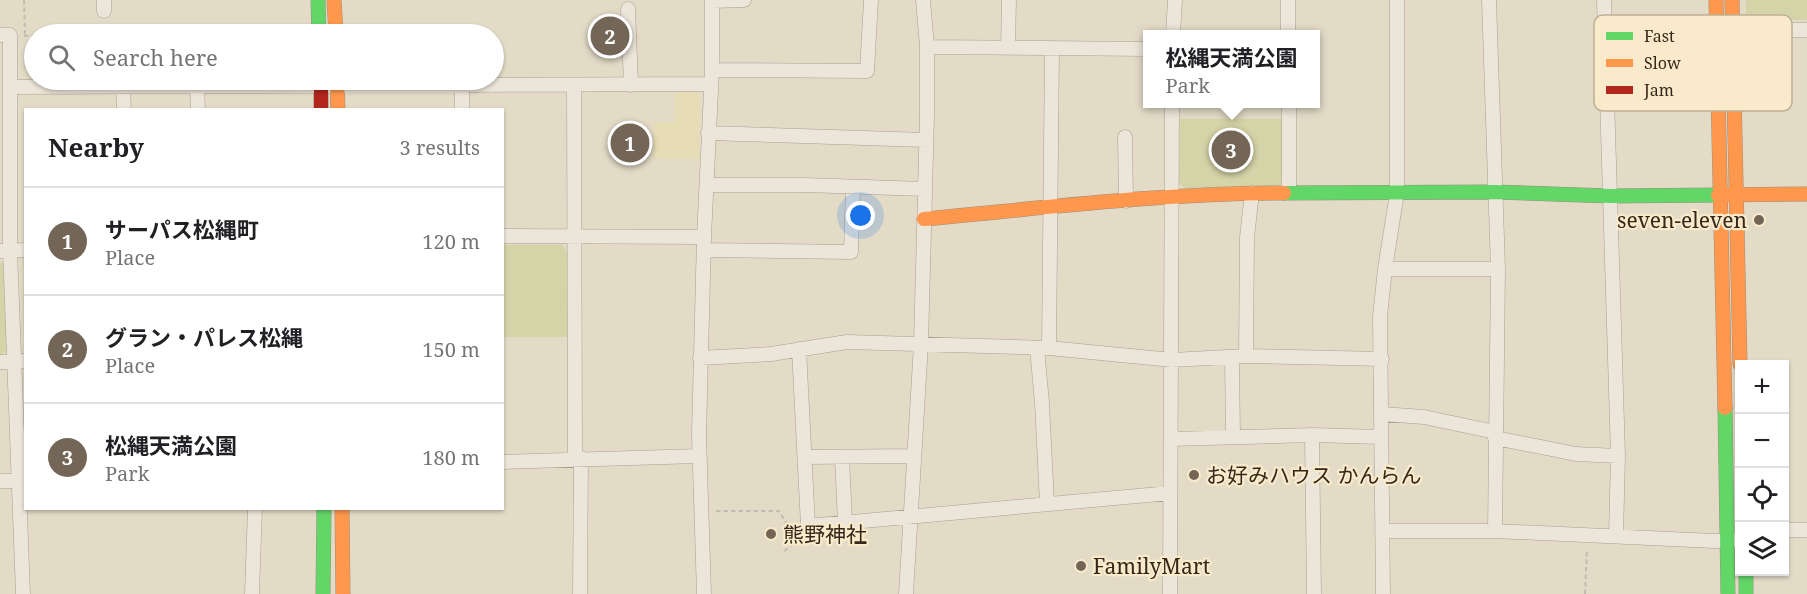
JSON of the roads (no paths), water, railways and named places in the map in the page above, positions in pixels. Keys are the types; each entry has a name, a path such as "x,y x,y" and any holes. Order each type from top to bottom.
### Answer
{"street":[{"path":"318,0 319,24"},
{"path":"334,0 335,24"},
{"path":"704,594 699,456 700,357 712,70 712,0 744,0"},
{"path":"712,70 867,71 871,0"},
{"path":"906,594 921,344 927,46 923,0"},
{"path":"1008,48 1009,0"},
{"path":"1173,30 1174,0"},
{"path":"1288,0 1288,30"},
{"path":"1383,594 1380,316 1396,193 1397,0"},
{"path":"1489,0 1498,269 1494,531"},
{"path":"1604,0 1604,15"},
{"path":"1716,0 1716,15"},
{"path":"628,9 631,85"},
{"path":"0,35 10,36 11,87 5,250 22,481 23,594"},
{"path":"927,46 1143,49"},
{"path":"1047,504 1042,403 1052,48"},
{"path":"504,86 710,84"},
{"path":"574,86 580,594"},
{"path":"11,87 24,87"},
{"path":"123,90 124,108"},
{"path":"198,90 198,108"},
{"path":"321,90 321,108"},
{"path":"338,90 338,108"},
{"path":"462,90 462,108"},
{"path":"1170,594 1172,108"},
{"path":"1289,108 1289,192"},
{"path":"1607,111 1618,456 1616,536"},
{"path":"1719,111 1733,541 1728,594"},
{"path":"1734,111 1740,360"},
{"path":"708,133 926,140"},
{"path":"1125,137 1126,201"},
{"path":"707,185 925,189"},
{"path":"504,236 575,236 851,252 853,187"},
{"path":"924,219 1126,201 1252,193 1495,192 1610,196 1807,194"},
{"path":"1233,437 1252,193"},
{"path":"5,250 24,250"},
{"path":"1385,269 1498,269"},
{"path":"700,357 771,354 847,342 1043,348 1172,360 1239,357 1382,359"},
{"path":"799,349 808,526 1170,493"},
{"path":"1382,414 1424,417 1576,454 1618,456"},
{"path":"1171,439 1312,435 1381,437"},
{"path":"1312,435 1314,594"},
{"path":"504,462 699,456"},
{"path":"805,457 913,456"},
{"path":"842,457 845,522"},
{"path":"0,481 22,481"},
{"path":"252,594 255,510"},
{"path":"323,594 324,510"},
{"path":"342,510 343,594"},
{"path":"1789,530 1807,530"},
{"path":"1382,531 1494,531 1733,541"},
{"path":"1746,576 1746,594"}],"place":[{"name":"グラン・パレス松縄","path":"610,36"},
{"name":"サーパス松縄町","path":"630,143"},
{"name":"松縄天満公園","path":"1231,150"},
{"name":"seven-eleven","path":"1759,220"},
{"name":"お好みハウス かんらん","path":"1194,475"},
{"name":"熊野神社","path":"771,534"},
{"name":"FamilyMart","path":"1081,566"}]}
